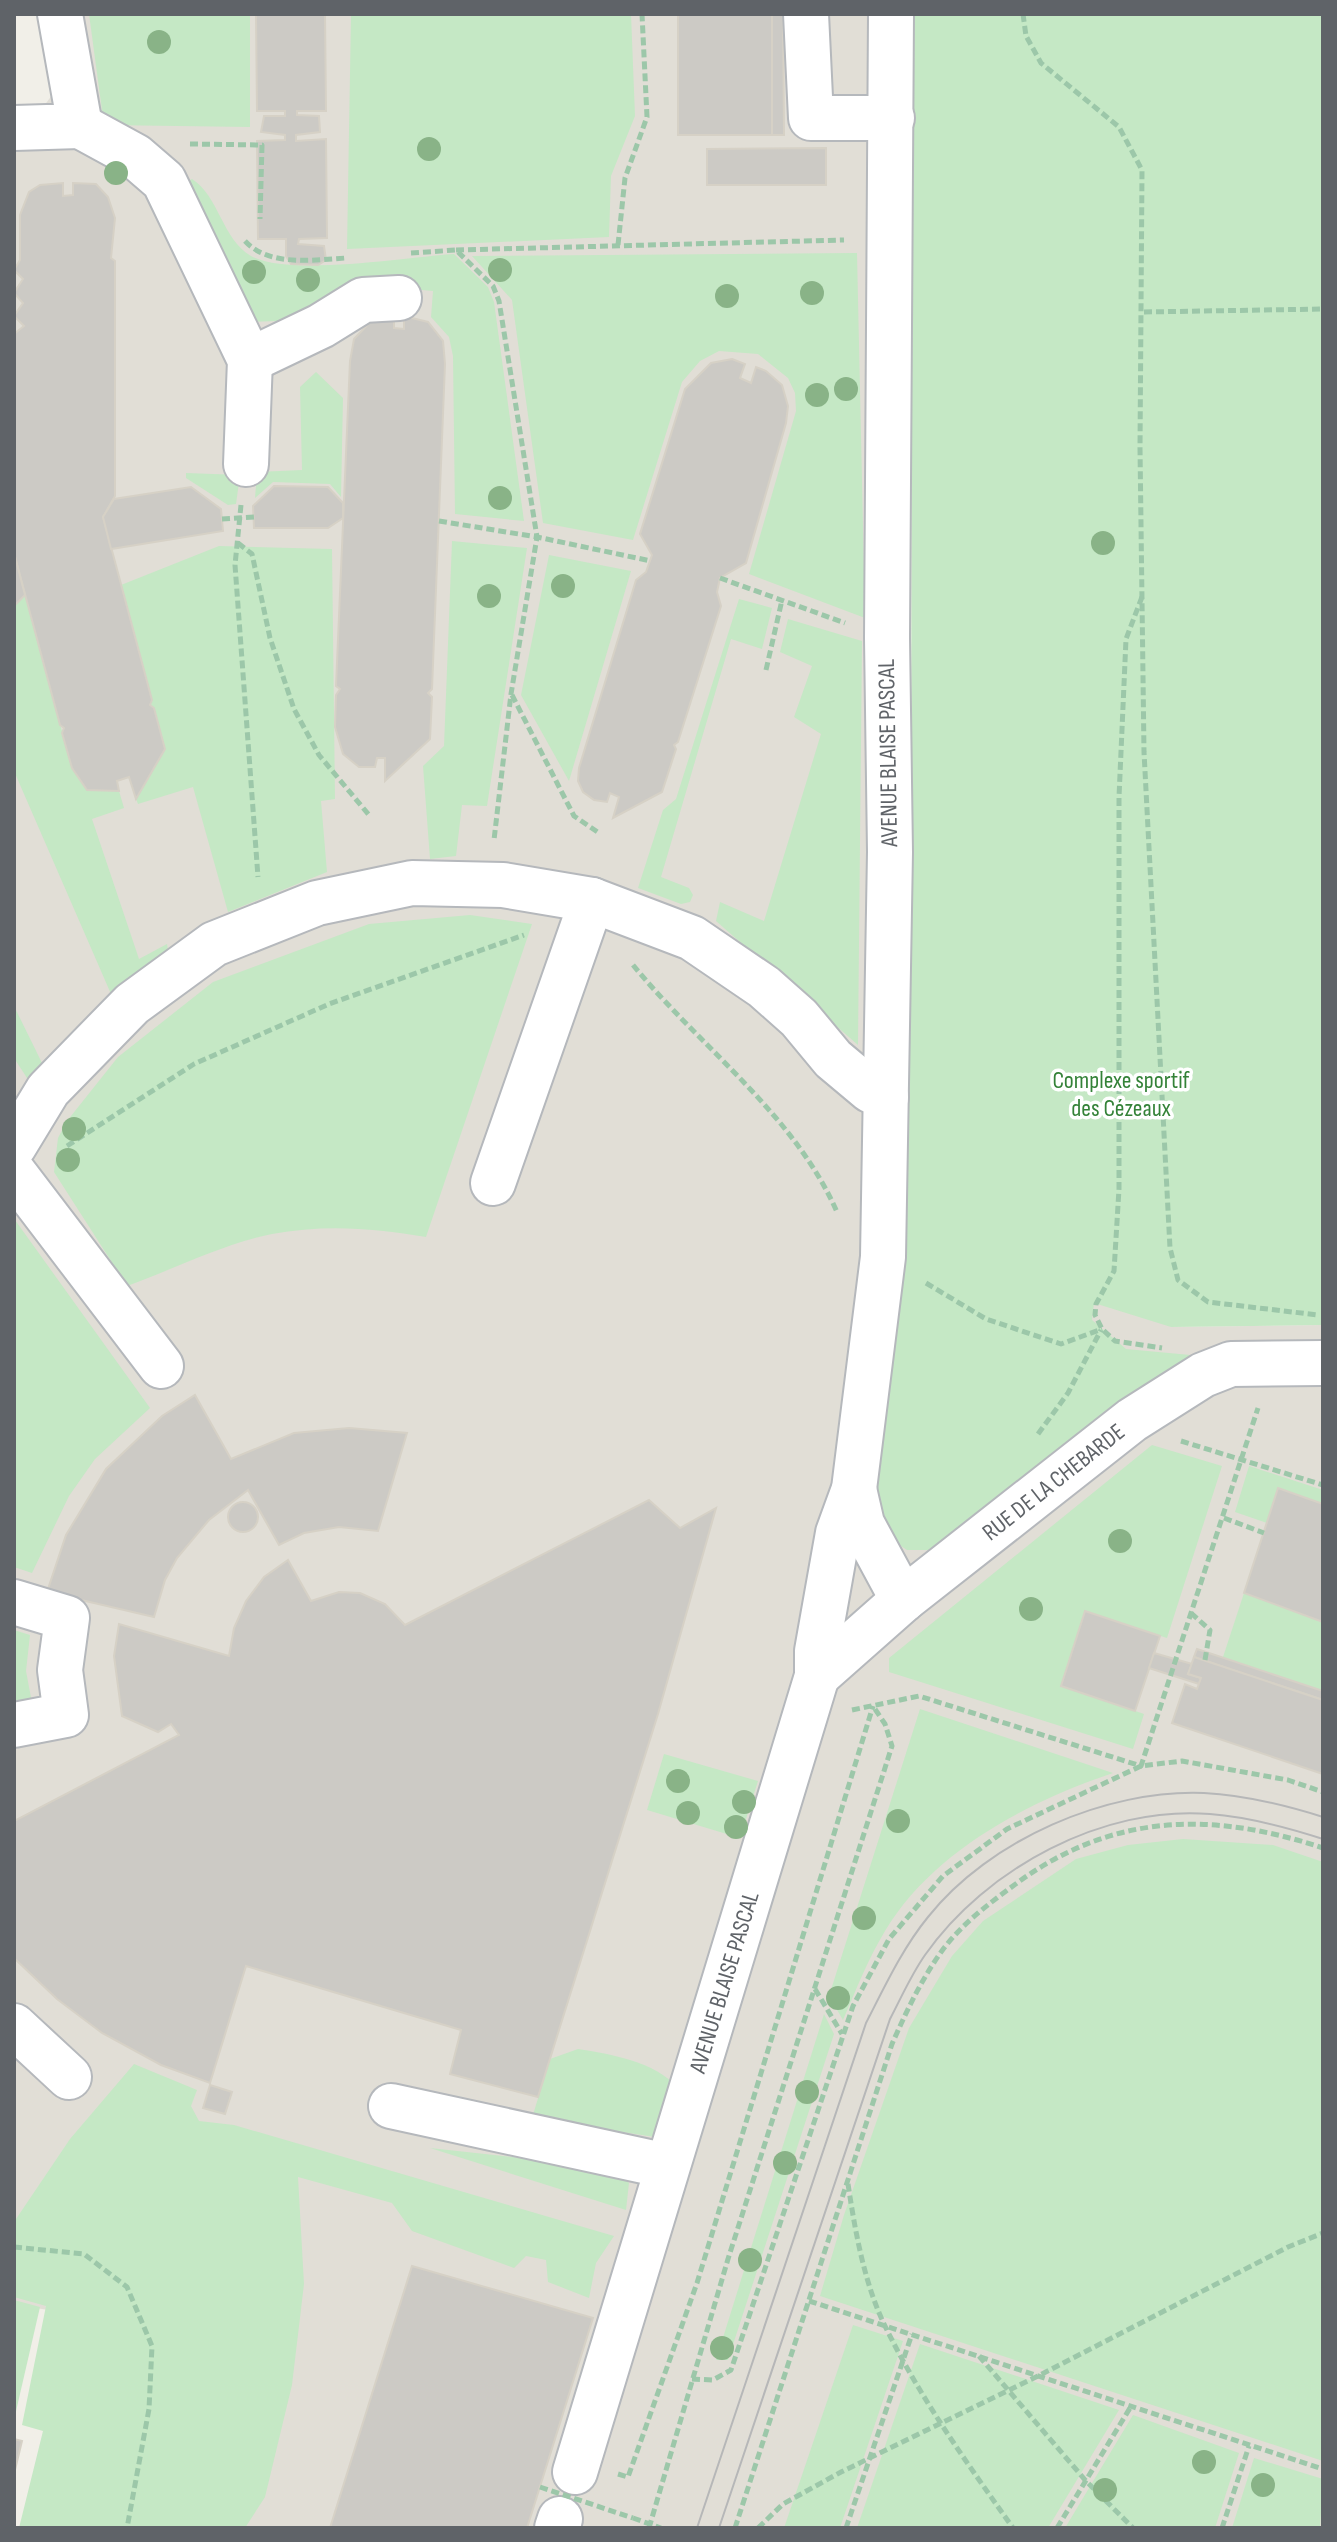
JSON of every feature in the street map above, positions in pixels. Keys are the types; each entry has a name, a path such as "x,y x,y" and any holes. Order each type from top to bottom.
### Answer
{"street":[{"path":"60,14 80,126"},
{"path":"806,14 811,118 892,118"},
{"name":"AVENUE BLAISE PASCAL","path":"569,2496 817,1676 817,1651 838,1533 854,1489 883,1257 891,14"},
{"path":"14,128 80,126 135,156 164,181 250,360 246,464"},
{"path":"250,360 321,326 363,300 399,298"},
{"path":"161,1366 16,1166 48,1090 132,1004 214,944 317,903 412,883 489,884 587,899 692,938 764,987 799,1018 833,1059 870,1090 886,1097"},
{"path":"493,1183 587,899"},
{"name":"RUE DE LA CHEBARDE","path":"817,1676 903,1600 1132,1420 1203,1375 1231,1364 1323,1363"},
{"name":"AVENUE BLAISE PASCAL","path":"854,1489 862,1524 903,1600"},
{"path":"14,1602 67,1618 60,1670 66,1715 14,1725"},
{"path":"14,2026 69,2077"},
{"path":"391,2106 667,2166"}],"path":[{"path":"618,245 618,216 625,178 647,117 642,14"},
{"path":"1023,14 1026,36 1041,63 1119,127 1142,170 1144,312 1140,448 1144,752 1170,1248 1178,1280 1208,1302 1323,1316"},
{"path":"135,156 167,144 262,145 260,219"},
{"path":"409,253 889,238"},
{"path":"243,239 253,250 293,261 348,258"},
{"path":"456,250 493,286 499,301 537,537 511,694 489,884"},
{"path":"1144,312 1323,309"},
{"path":"246,464 235,565 262,925"},
{"path":"222,519 254,517"},
{"path":"439,521 537,537 651,561"},
{"path":"237,542 252,554 270,638 294,709 319,755 369,815"},
{"path":"720,578 835,619"},
{"path":"1142,597 1126,639 1119,797 1119,1189 1114,1271 1096,1304 1095,1315 1102,1329 1115,1341 1166,1348"},
{"path":"766,670 782,600"},
{"path":"511,694 574,816 599,833"},
{"path":"16,1166 194,1064 329,1004 533,931 587,899 635,967 770,1112 825,1185 849,1239 986,1319 1061,1344 1102,1329"},
{"path":"1141,1766 1272,1363"},
{"path":"1132,1420 1154,1433 1323,1485"},
{"path":"1224,1518 1264,1533"},
{"path":"1191,1613 1210,1630 1205,1660"},
{"path":"858,1709 919,1696 1141,1766"},
{"path":"650,2526 692,2379 892,1746 885,1724 873,1706"},
{"path":"569,2496 628,2477 684,2320 873,1706"},
{"path":"692,2379 713,2380 731,2370 842,2034 889,1939 943,1876 1007,1829 1076,1794 1115,1781 1141,1766 1182,1761 1288,1780 1323,1792"},
{"path":"735,2528 892,2044 915,1992 955,1936 985,1905 1030,1873 1068,1850 1108,1834 1153,1825 1199,1823 1251,1829 1323,1848"},
{"path":"815,1989 842,2034"},
{"path":"847,2182 855,2234 884,2325 939,2422 1013,2528"},
{"path":"758,2528 783,2504 939,2422 1038,2376 1288,2247 1323,2233"},
{"path":"14,2247 84,2254 127,2287 152,2346 149,2409 127,2528"},
{"path":"809,2301 1323,2469"},
{"path":"846,2528 912,2334"},
{"path":"978,2356 1086,2481 1133,2528"},
{"path":"1057,2528 1130,2408"},
{"path":"1222,2528 1249,2446"},
{"path":"569,2496 661,2528"}],"shaded area":[{"path":"47,14 891,14 890,852 922,983 1171,1327 1323,1325 1323,2528 158,2528 225,2335 14,2305 14,110 44,106 60,84"}],"green space":[{"path":"89,14 250,14 250,127 104,125"},
{"path":"351,14 631,14 635,116 611,176 609,237 347,249"},
{"name":"Complexe sportif des Cézeaux","path":"912,14 1323,14 1323,1325 1171,1327 1094,1303 1092,1320 1126,1349 1201,1356 935,1550 907,1550 886,1536 874,1488 900,1260 911,1002"},
{"path":"192,179 209,196 233,239 251,256 269,262 320,265 454,254 488,287 494,302 524,521 455,514 453,356 449,337 431,317 433,291 356,284 309,320 246,322 188,181"},
{"path":"857,253 865,618 749,574 796,411 795,393 788,378 758,354 719,351 700,361 682,382 633,540 543,523 512,300 472,256"},
{"path":"316,372 343,398 341,497 330,484 273,482 255,498 257,472 302,470 300,387"},
{"path":"186,473 240,475 236,504 228,505 186,478"},
{"path":"452,541 527,548 487,806 462,805 456,856 430,859 423,766 444,746"},
{"path":"219,546 332,549 335,799 321,801 327,872 228,912 193,787 138,804 136,799 165,749 154,708 150,705 152,700 121,585"},
{"path":"549,555 631,571 569,781 521,695"},
{"path":"25,595 72,768 87,790 119,791 124,808 92,819 139,959 167,944 168,950 111,994 14,771 14,606"},
{"path":"739,599 772,608 762,649 731,639 661,877 689,888 693,895 690,902 681,904 638,888 663,810 676,799"},
{"path":"788,619 862,641 858,1045 716,921 720,902 764,921 821,734 794,717 812,666 780,652"},
{"path":"470,915 532,924 426,1237 349,1228 272,1234 217,1250 127,1286 54,1172 58,1138 67,1121 118,1057 213,982 369,924"},
{"path":"14,1006 42,1063 29,1081 14,1058"},
{"path":"15,1220 150,1408 95,1459 69,1496 32,1573 14,1567"},
{"path":"1152,1445 1222,1466 1167,1638 1085,1612 1061,1685 1144,1714 1133,1749 889,1672 889,1658"},
{"path":"1249,1466 1323,1490 1323,1504 1278,1489 1267,1523 1235,1512"},
{"path":"1244,1593 1323,1619 1323,1691 1223,1657"},
{"path":"14,1630 30,1635 26,1671 32,1703 14,1706"},
{"path":"920,1709 1113,1773 1016,1815 956,1853 929,1877 905,1902 885,1931 843,2020 829,1996"},
{"path":"664,1754 758,1781 740,1838 647,1810"},
{"path":"1183,1839 1273,1845 1323,1862 1323,2461 820,2296 844,2215 909,2028 952,1956 983,1921 1076,1859 1128,1845"},
{"path":"824,2014 834,2034 728,2360 716,2360"},
{"path":"578,2049 645,2065 677,2087 661,2138 532,2118 550,2059"},
{"path":"134,2064 197,2090 191,2106 199,2121 234,2125 614,2236 596,2263 589,2298 548,2282 546,2260 526,2256 514,2268 412,2231 392,2203 298,2177 304,2284 292,2385 265,2497 245,2528 19,2528 43,2431 22,2425 46,2306 14,2297 14,2222 70,2139"},
{"path":"430,2148 612,2168 629,2183 626,2210"},
{"path":"14,2300 40,2307 14,2420"},
{"path":"853,2325 903,2341 840,2528 784,2528"},
{"path":"920,2344 1119,2410 1048,2528 857,2528"},
{"path":"1133,2415 1239,2453 1215,2528 1065,2528"},
{"path":"1254,2458 1323,2479 1320,2528 1232,2528"}],"building":[{"path":"256,14 325,14 326,111 297,111 297,115 319,116 320,132 296,135 296,141 326,139 327,238 299,239 298,244 324,246 326,260 318,265 291,264 286,256 286,239 258,239 257,141 285,140 285,135 261,132 264,116 285,116 285,111 257,111"},
{"path":"678,14 772,14 772,135 678,135"},
{"path":"772,14 783,14 784,135 772,135"},
{"path":"826,148 826,185 707,185 707,149"},
{"path":"63,183 63,196 73,195 73,183 96,184 108,197 115,218 111,258 115,261 115,496 103,517 152,700 150,705 154,708 165,749 136,799 129,777 117,781 119,791 87,790 72,768 62,733 64,728 60,725 14,553 14,334 24,326 14,316 23,303 14,293 23,279 14,270 20,260 20,215 29,192 40,185"},
{"path":"394,313 394,328 404,329 404,316 428,322 443,341 445,364 432,689 428,693 432,697 430,739 385,781 385,758 377,758 375,767 359,767 343,754 335,727 336,695 340,689 336,686 350,361 354,339 375,317"},
{"path":"732,359 745,364 740,378 751,383 756,367 766,371 782,385 788,406 786,423 746,563 720,578 717,592 721,606 678,742 674,745 676,749 662,792 613,818 619,797 610,793 607,802 594,800 583,792 578,781 579,768 636,580 646,572 652,555 640,534 685,389 711,363"},
{"path":"274,486 328,487 343,503 343,518 328,528 254,528 253,506"},
{"path":"191,487 221,509 223,531 111,549 103,517 114,499"},
{"path":"14,553 25,595 14,606"},
{"path":"195,1395 231,1459 294,1433 349,1428 407,1433 378,1531 339,1527 304,1533 279,1545 248,1490 209,1520 177,1558 165,1580 154,1617 47,1592 66,1535 106,1469 162,1416"},
{"path":"1278,1488 1323,1504 1323,1622 1244,1593"},
{"path":"649,1500 680,1528 716,1508 658,1714 538,2097 450,2074 461,2030 246,1966 210,2083 161,2065 102,2033 57,1999 14,1958 14,1821 179,1735 171,1724 158,1732 122,1716 114,1656 119,1624 229,1656 234,1628 246,1601 264,1577 288,1560 311,1601 339,1592 360,1593 385,1604 405,1625"},
{"path":"243,1502 249,1503 257,1511 257,1523 249,1531 243,1532 237,1531 229,1523 228,1517 229,1511 237,1503"},
{"path":"1085,1611 1160,1636 1135,1711 1061,1686"},
{"path":"1197,1649 1323,1691 1323,1700 1194,1657"},
{"path":"1154,1653 1192,1664 1188,1674 1201,1678 1199,1684 1149,1668"},
{"path":"1194,1657 1323,1700 1323,1774 1172,1723 1185,1684 1197,1689 1201,1678 1188,1674"},
{"path":"210,2085 232,2092 225,2114 203,2108"},
{"path":"412,2266 593,2318 527,2528 330,2528"},
{"path":"14,2439 22,2441 14,2474"}],"tram line":[{"path":"697,2528 866,2023 902,1955 928,1917 953,1889 1016,1843 1090,1810 1128,1800 1167,1794 1219,1794 1264,1801 1323,1817"},
{"path":"719,2528 890,2019 925,1955 950,1924 980,1895 1013,1870 1089,1832 1129,1820 1169,1814 1210,1814 1267,1823 1323,1839"}]}
